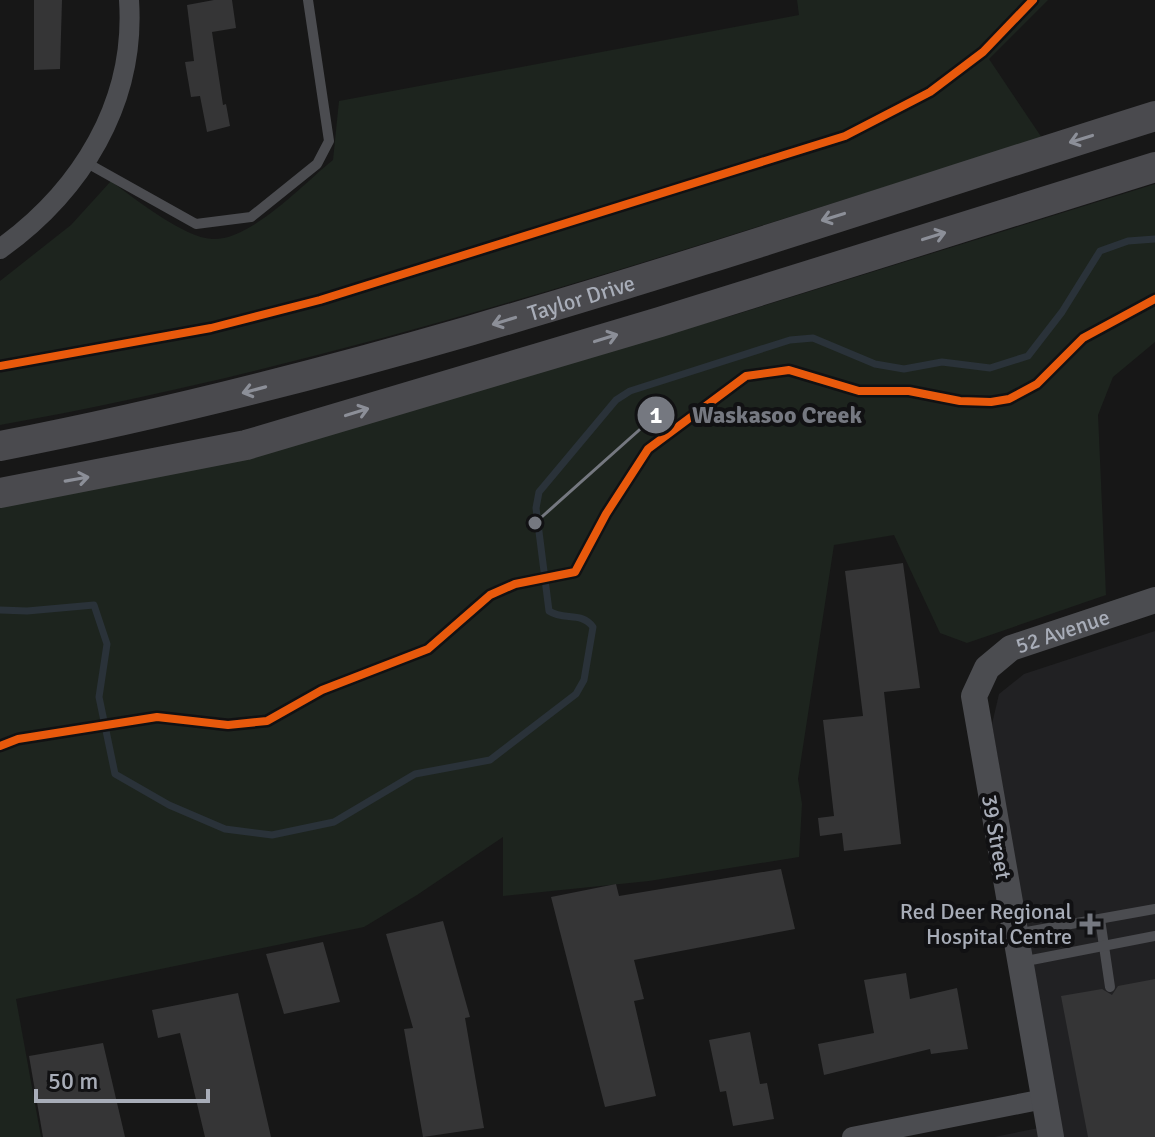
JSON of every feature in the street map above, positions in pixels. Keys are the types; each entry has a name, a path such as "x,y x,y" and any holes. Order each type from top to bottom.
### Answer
{"main road":[{"name":"Taylor Drive","path":"0,446 238,394 449,338 1155,116"},
{"path":"0,493 246,445 660,322 1155,167"}],"street":[{"path":"0,249 53,206 87,163 114,108 127,48 129,0"},
{"name":"52 Avenue","path":"981,679 996,657 1011,648 1155,600"},
{"name":"39 Street","path":"981,679 974,696 975,710 1051,1137"},
{"path":"852,1137 1044,1099"}],"lane":[{"path":"87,163 196,224 251,217 317,164 329,141 308,0"},
{"path":"1015,934 1155,909"},
{"path":"1100,919 1110,987"},
{"path":"1019,962 1155,936"}],"shaded area":[{"path":"797,0 1048,0 989,59 1042,138 655,259 395,334 133,399 0,425 0,281 71,225 111,181 188,232 212,239 227,237 260,221 333,160 339,101 799,15"},
{"path":"1155,184 1155,342 1113,377 1098,415 1106,595 967,643 940,633 894,535 834,545 798,779 802,804 799,857 649,881 503,896 503,837 364,927 16,999 41,1137 0,1137 0,504 189,468 731,316"},
{"name":"Red Deer Regional Hospital Centre","path":"1155,631 1155,1137 994,1137 1059,1124 992,724 999,694 1024,674"}],"building":[{"path":"34,0 62,0 60,69 34,70"},
{"path":"232,0 236,28 212,32 223,105 226,104 230,126 207,132 200,96 191,97 185,62 194,61 187,5"},
{"path":"903,563 920,688 884,692 901,844 844,851 842,833 820,836 818,818 834,816 823,720 863,716 845,571"},
{"path":"781,869 795,929 634,960 644,999 634,1001 656,1096 605,1107 551,897 616,884 619,896"},
{"path":"443,921 470,1017 465,1018 484,1128 423,1137 404,1029 413,1028 386,934"},
{"path":"323,942 340,1002 284,1014 266,954"},
{"path":"906,973 910,999 957,988 968,1049 931,1054 930,1049 824,1075 818,1044 874,1033 864,980"},
{"path":"1155,979 1155,1137 1088,1137 1061,996 1102,989 1112,995 1118,986"},
{"path":"238,993 271,1137 205,1137 180,1033 158,1038 152,1010"},
{"path":"750,1032 760,1084 767,1083 774,1119 733,1126 726,1091 720,1092 709,1040"},
{"path":"103,1043 125,1137 43,1137 29,1056"}],"waterway":[{"path":"0,610 27,611 94,605 107,644 99,697 115,774 169,805 225,829 272,835 334,822 415,774 490,760 576,694 584,680 593,627 583,619 549,611 536,508 539,492 616,400 630,391 790,340 813,338 875,364 904,369 942,362 990,368 1028,356 1062,312 1100,251 1128,241 1155,239"}],"cycle path":[{"path":"0,366 211,328 320,300 845,136 930,92 983,52 1033,0"},
{"path":"0,746 18,739 157,717 228,725 267,721 322,690 428,649 490,595 515,584 575,572 606,514 648,449 746,376 789,370 859,391 909,391 960,401 1009,399 1037,384 1083,338 1155,299"}],"place":[{"name":"Waskasoo Creek","path":"535,523"},
{"name":"Red Deer Regional Hospital Centre","path":"1090,924"}]}
